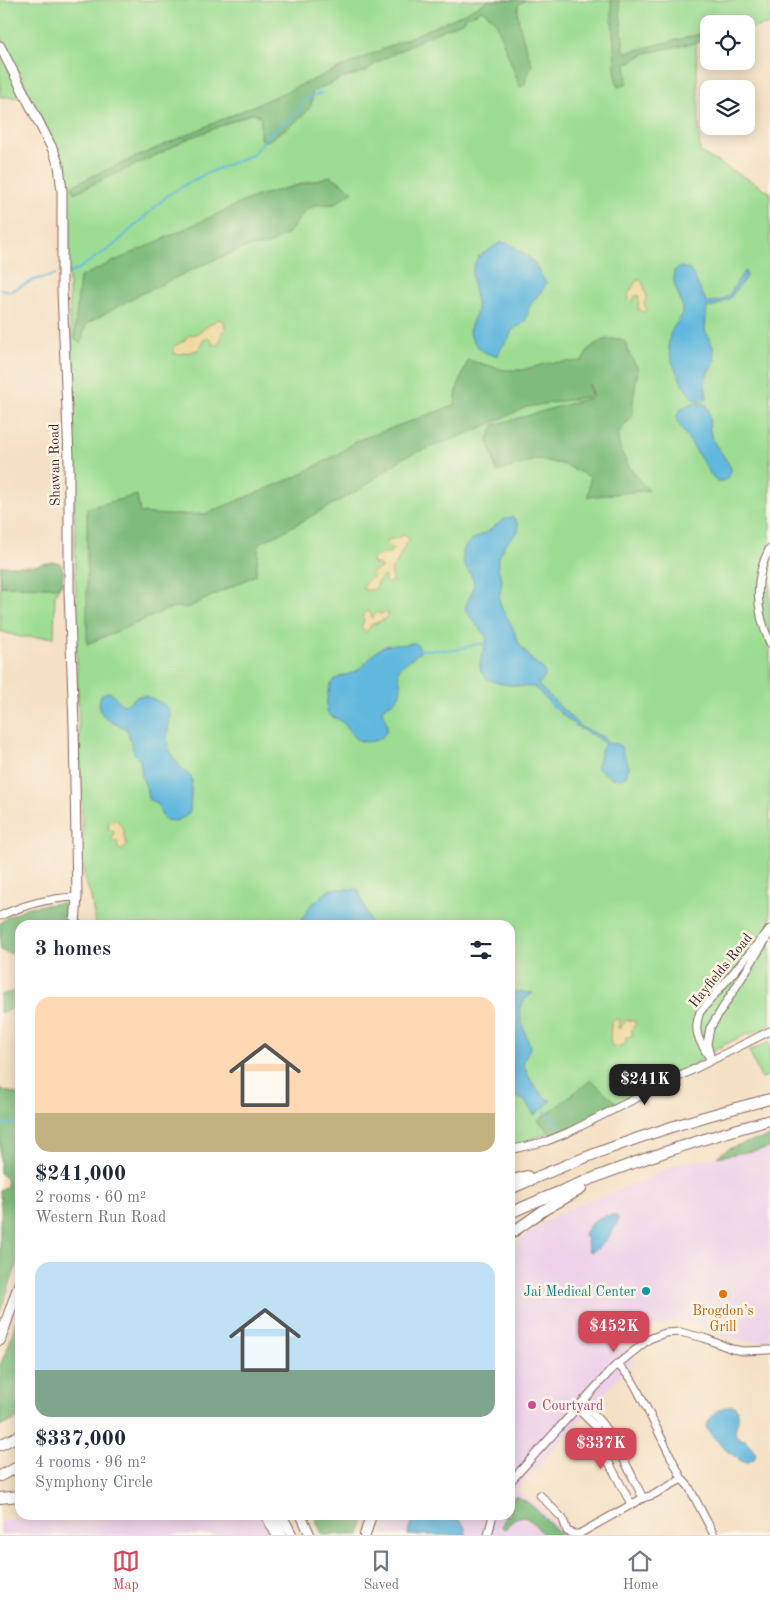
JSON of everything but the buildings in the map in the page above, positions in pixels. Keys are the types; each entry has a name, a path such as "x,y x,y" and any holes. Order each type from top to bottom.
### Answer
{"highway":[{"path":"515,1187 567,1165 675,1126 770,1099"},
{"path":"515,1210 608,1172 705,1138 770,1120"},
{"path":"515,1179 567,1165"},
{"path":"515,1231 562,1199 606,1178 608,1172"},
{"path":"0,1340 15,1296"},
{"path":"0,1445 15,1438"},
{"path":"0,1470 15,1462"},
{"path":"0,1476 15,1468"},
{"path":"0,1498 15,1496"},
{"path":"269,1520 277,1535"},
{"path":"365,1535 370,1520"}],"main road":[{"name":"Shawan Road","path":"0,46 54,152 59,166 62,191 62,290 69,458 69,590 74,726 77,897 75,920"},
{"name":"Shawan Road","path":"77,897 80,920"},
{"path":"275,1520 282,1535"},
{"path":"284,1520 292,1535"},
{"path":"303,1520 310,1535"}],"street":[{"path":"770,548 761,568 758,596 762,623 770,643"},
{"path":"0,916 23,906 46,900 77,897"},
{"name":"Hayfields Road","path":"711,1060 696,1034 697,1019 700,1012 770,929"},
{"name":"Hayfields Road","path":"711,1060 707,1044 710,1028 770,933"},
{"path":"515,1149 558,1137 770,1031"},
{"path":"515,1476 578,1405 618,1364 642,1344 665,1333 680,1332 743,1351 770,1350"},
{"path":"618,1364 636,1387 682,1480 689,1487 714,1535"},
{"path":"578,1405 581,1412 599,1424 610,1435 643,1498"},
{"path":"599,1424 598,1442 631,1504"},
{"path":"540,1495 563,1519 567,1531 579,1534 631,1504 682,1480"},
{"path":"488,1535 492,1520"}],"shaded area":[{"path":"770,1149 770,1341 745,1341 721,1336 698,1324 675,1321 644,1330 624,1344 633,1362 517,1491 540,1508 565,1535 384,1535 386,1520 515,1520 515,1247 532,1231 558,1214 642,1181 679,1163"},
{"path":"15,1520 59,1520 71,1524 83,1520 264,1520 271,1535 0,1535 0,1522"}],"green space":[{"path":"0,0 770,0 770,24 755,27 755,15 700,15 700,39 696,40 700,152 770,192 770,1027 733,1040 700,1061 567,1128 560,1127 515,1145 515,920 95,920 90,893 84,879 76,640 74,447 66,191 65,176 57,151 0,34"},
{"path":"489,0 526,0 519,4 518,10 522,34 532,64 525,85 520,87 495,20 482,10 466,17 464,21 422,39 376,63 367,71 343,78 314,91 312,93 311,105 304,115 269,140 264,141 260,138 261,117 253,113 185,140 74,193 72,186 88,178 459,16"},
{"path":"611,0 619,0 624,51 628,52 700,34 700,42 646,53 626,64 627,83 618,87"},
{"path":"0,54 23,97 0,97"},
{"path":"331,176 353,191 335,204 317,205 306,210 288,233 268,245 246,247 200,266 135,297 86,324 81,344 74,338 80,277 254,197"},
{"path":"606,339 621,339 626,343 627,350 638,369 633,401 633,415 620,431 618,440 623,456 639,480 649,490 588,497 590,477 565,465 538,459 497,472 488,439 494,425 593,397 589,384 591,396 527,407 469,433 404,457 362,488 259,543 256,575 187,608 174,607 87,644 87,508 137,495 140,513 168,515 205,514 298,476 338,454 356,441 455,405 457,389 468,360 505,370 522,370 549,363 582,361 590,348"},
{"path":"52,562 60,563 63,571 62,584 59,587 0,586 0,566 33,566"},
{"path":"0,586 59,587 55,594 54,637 20,637 0,631"},
{"path":"64,904 65,920 15,920 15,953 0,950 0,923 28,907"},
{"path":"15,991 15,1007 0,1013 0,995"},
{"path":"770,1042 770,1076 761,1078 749,1051"},
{"path":"591,1080 619,1105 552,1137 547,1129 538,1121"},
{"path":"0,1089 15,1094 15,1270 0,1313 0,1190 7,1187 6,1179 0,1173"},
{"path":"770,1137 770,1148 717,1157 735,1146"},
{"path":"15,1323 15,1420 0,1426 0,1365 9,1345"},
{"path":"515,1496 532,1506 562,1535 543,1535 530,1520 517,1517 515,1519"},
{"path":"316,1520 364,1520 359,1535 323,1535"},
{"path":"504,1520 513,1520 505,1530 502,1527"}],"sand":[{"path":"637,280 643,283 647,296 644,304 647,310 644,312 638,309 639,296 635,296 632,302 629,299 628,294"},
{"path":"218,319 224,321 225,328 219,344 213,345 210,338 207,338 198,350 179,354 173,353 173,348 177,344"},
{"path":"403,534 408,536 409,541 392,569 392,582 387,583 383,576 373,590 363,589 368,579 373,577 372,572 381,568 380,565 373,564 372,559 381,554 390,553 393,549 388,546 387,542"},
{"path":"368,611 371,613 372,618 377,612 380,614 386,612 388,615 385,619 371,625 367,632 361,627 364,620 362,616"},
{"path":"118,821 124,831 127,845 123,850 118,849 117,841 111,841 114,832 108,829 109,822"},
{"path":"619,1018 619,1029 626,1020 634,1021 636,1025 631,1030 633,1035 625,1038 626,1043 616,1047 611,1045 610,1041 611,1022"}],"water":[{"path":"501,242 510,244 531,259 546,283 530,305 525,322 512,330 498,355 493,355 479,348 469,331 477,310 472,275 478,257"},
{"path":"680,267 689,269 692,273 707,303 726,298 745,271 747,276 729,299 713,307 707,307 705,330 713,347 715,360 706,376 707,398 703,401 693,399 684,387 670,352 669,338 682,312 673,276 674,271"},
{"path":"695,402 705,404 707,407 711,436 731,469 729,476 723,481 718,481 712,476 677,421 676,417 682,408"},
{"path":"513,517 518,524 518,532 505,544 498,560 498,569 502,580 499,599 501,607 512,626 519,644 531,659 543,669 544,678 538,685 581,727 603,737 608,743 620,745 629,767 626,776 622,779 612,778 597,768 601,750 605,745 595,736 569,721 534,687 515,686 491,681 481,672 480,665 487,638 466,611 466,604 472,593 474,583 464,564 464,550 471,540 502,521"},
{"path":"412,643 418,646 420,652 399,668 400,693 394,701 382,710 387,727 385,733 382,737 368,742 355,738 343,723 328,713 328,697 333,681 358,670 381,648 389,645"},
{"path":"108,692 123,705 144,696 163,704 168,709 170,719 167,737 170,751 175,760 192,779 190,811 186,816 176,821 166,820 162,816 157,804 148,799 146,786 142,778 140,760 134,753 127,729 105,718 100,709 101,695"},
{"path":"330,889 358,889 369,920 302,920 310,906"},
{"path":"515,991 533,993 525,999 519,1009 530,1047 523,1063 534,1085 551,1101 534,1115 520,1098 515,1096"},
{"path":"612,1215 618,1218 615,1227 603,1243 591,1252 588,1250 584,1234 586,1230 599,1218"},
{"path":"732,1405 735,1406 738,1413 735,1432 737,1438 745,1440 756,1454 754,1459 746,1463 723,1447 706,1426 716,1412"},
{"path":"411,1520 458,1520 464,1527 466,1535 408,1535"}],"waterway":[{"path":"67,274 75,271 113,246 168,195 205,174 252,155 269,134 298,112 304,102 321,93"},
{"path":"0,289 11,291 34,280 55,275"},
{"path":"420,650 456,650 477,644 486,644"},
{"path":"549,702 553,707 557,708"},
{"path":"541,1107 559,1125"},
{"path":"0,1124 15,1124"}],"place":[{"name":"Jai Medical Center","path":"646,1291"},
{"name":"Brogdon’s Grill","path":"723,1294"},
{"name":"Courtyard","path":"532,1405"}]}
